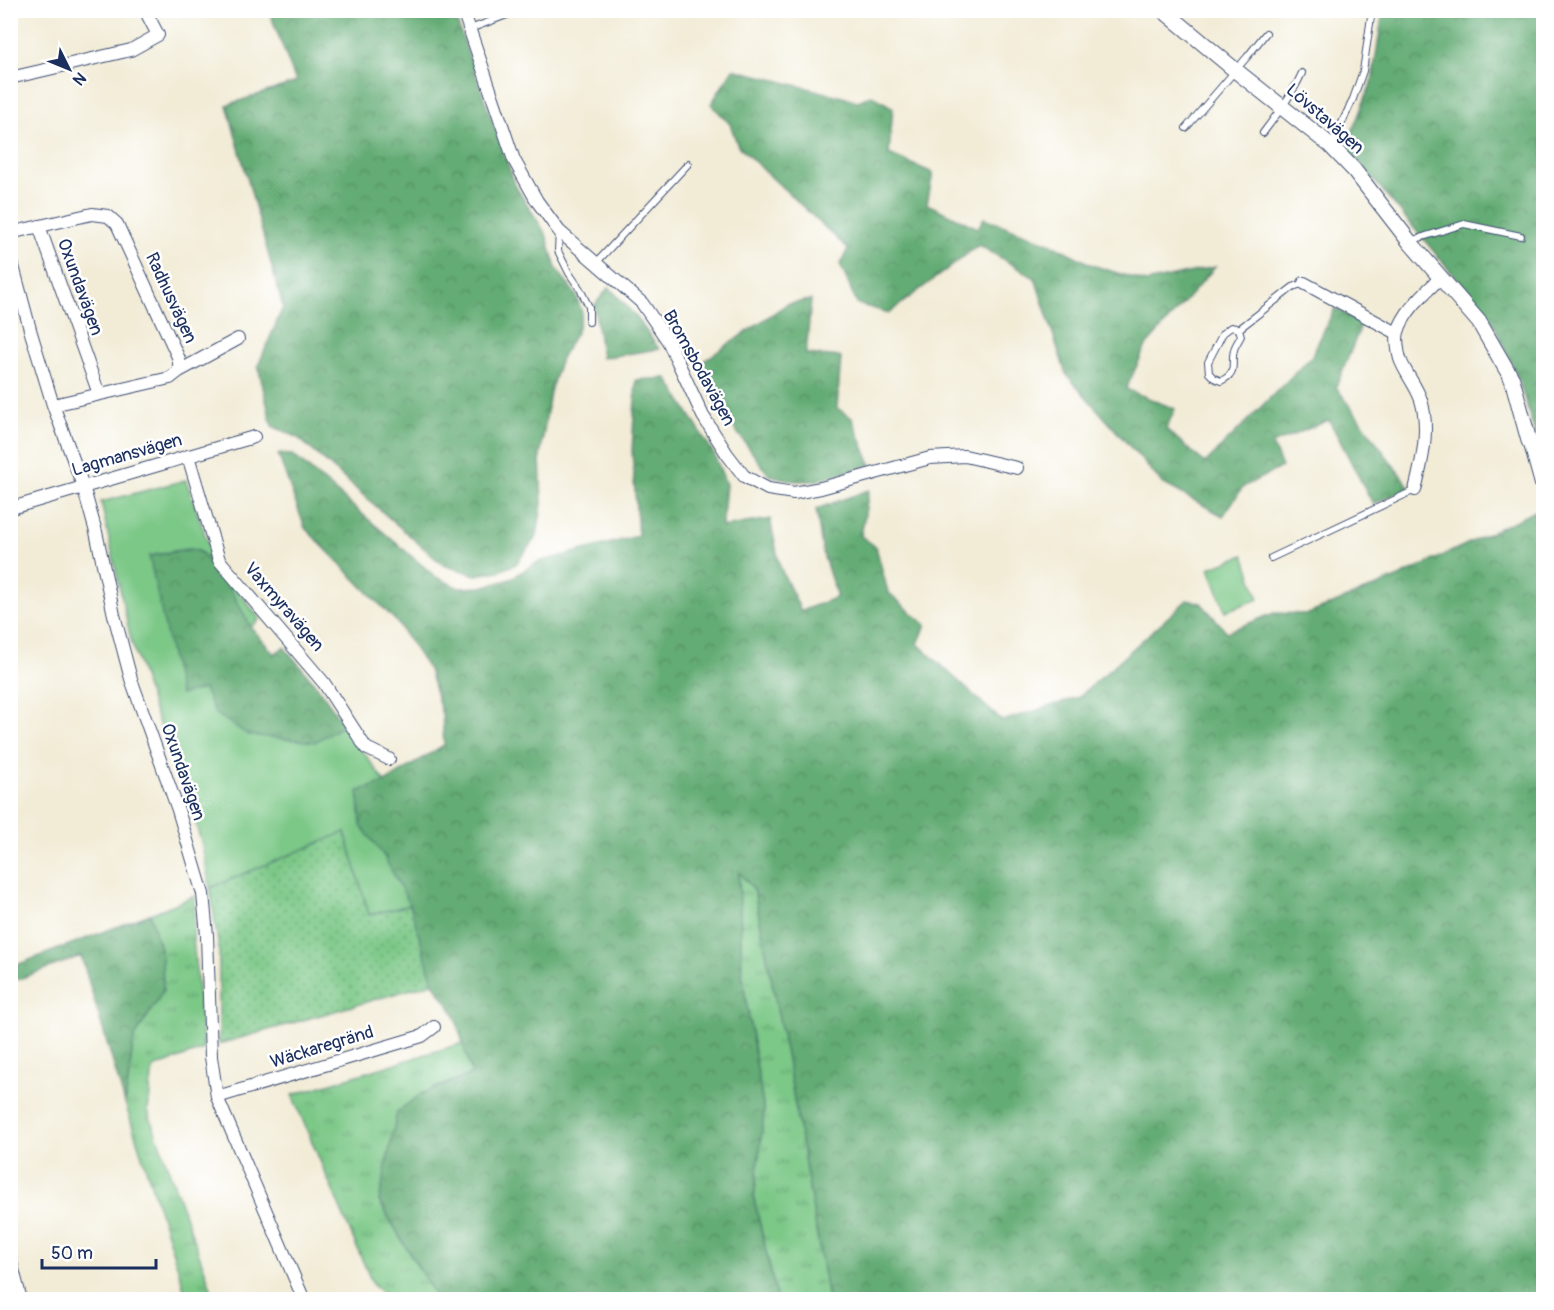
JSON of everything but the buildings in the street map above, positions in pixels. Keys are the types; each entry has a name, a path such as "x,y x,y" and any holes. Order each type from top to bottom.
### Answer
{"street":[{"path":"10,78 131,51 158,35 145,10"},
{"name":"Bromsbodavägen","path":"463,10 514,160 537,201 558,231 642,303 668,341 703,416 726,454 744,476 768,489 794,494 930,458 965,456 1017,468"},
{"name":"Lövstavägen","path":"1163,10 1330,145 1354,170 1440,279 1479,322 1512,379 1544,495"},
{"name":"Radhusvägen","path":"10,233 92,214 108,216 117,224 179,359 179,371 170,378 53,405"},
{"name":"Oxundavägen","path":"39,226 99,394"},
{"name":"Oxundavägen","path":"10,255 53,405 83,486 131,679 178,810 203,894 207,935 211,1057 217,1097 304,1299"},
{"path":"1415,490 1422,460 1425,429 1421,400 1400,358 1397,333 1407,315 1440,279"},
{"path":"1304,284 1397,333"},
{"path":"179,371 238,339"},
{"name":"Lagmansvägen","path":"10,503 15,507 254,437"},
{"name":"Vaxmyravägen","path":"188,456 219,560 324,683 366,748 389,759"},
{"name":"Wäckaregränd","path":"217,1097 422,1036 434,1027"},
{"path":"10,1258 21,1299"}],"lane":[{"path":"1330,145 1353,99 1362,71 1372,10"},
{"path":"469,29 515,11"},
{"path":"1186,128 1266,33"},
{"path":"1263,133 1294,91 1302,73"},
{"path":"597,263 688,164"},
{"path":"1409,241 1464,224 1521,236"},
{"path":"558,231 558,251 589,307 589,322"},
{"path":"1239,329 1293,287 1304,284"},
{"path":"1231,327 1239,329 1241,336 1233,351 1233,368 1229,377 1221,381 1209,373 1208,362 1223,333 1231,327"},
{"path":"1270,558 1415,490"}],"green space":[{"path":"273,11 453,11 516,187 546,234 556,268 576,295 582,313 577,331 561,358 550,392 540,457 542,504 537,536 516,564 499,571 476,575 443,565 297,437 272,426 258,366 283,307 227,105 296,82 271,16"},
{"path":"1383,11 1543,11 1543,459 1519,381 1493,322 1346,147 1372,81"},
{"path":"733,69 858,101 872,95 893,108 889,154 933,173 927,204 978,228 984,218 1054,245 1092,265 1146,282 1215,267 1146,346 1126,389 1175,409 1166,429 1205,463 1311,357 1335,308 1362,323 1336,387 1410,488 1373,504 1329,420 1272,444 1282,467 1243,487 1223,516 1162,483 1066,374 1035,278 979,245 889,313 857,304 840,264 848,249 738,146 730,124 711,104"},
{"path":"609,287 637,318 659,349 602,358 594,306"},
{"path":"811,300 806,354 841,357 837,408 852,418 871,465 814,481 794,481 769,475 714,401 701,363 787,304"},
{"path":"667,378 714,454 726,484 722,527 770,519 780,567 801,611 837,597 823,554 816,509 869,490 861,536 876,547 888,592 926,625 918,644 1002,721 1079,697 1187,600 1201,603 1227,632 1274,613 1308,614 1399,577 1543,505 1543,1299 828,1299 790,1075 754,890 739,872 742,975 764,1112 754,1199 777,1299 437,1299 379,1201 397,1112 421,1094 472,1074 454,1013 433,983 410,905 383,855 361,826 358,790 385,782 444,745 442,714 429,670 396,621 305,528 278,454 293,455 436,577 459,588 481,587 508,580 538,562 638,536 632,451 636,380"},
{"path":"186,480 215,563 260,619 251,627 226,582 209,559 200,552 188,549 149,556 180,695 204,689 215,713 248,735 315,742 344,725 385,782 358,791 361,826 383,855 410,905 369,915 345,832 210,888 202,845 190,804 153,708 131,640 101,502"},
{"path":"193,549 206,556 224,579 251,627 274,654 284,647 318,687 344,725 315,742 248,735 215,713 204,690 180,696 149,556"},
{"path":"1244,555 1259,599 1225,611 1209,568"},
{"path":"345,832 369,915 410,905 433,983 219,1044 219,950 210,888"},
{"path":"738,871 754,890 790,1075 828,1299 777,1299 754,1199 764,1112 742,975"},
{"path":"195,896 193,938 204,1049 153,1068 148,1111 215,1299 186,1299 125,1103 134,1038 163,991 162,956 150,914"},
{"path":"150,914 162,956 163,991 134,1038 125,1103 81,956 11,982 11,967"},
{"path":"463,1043 472,1074 421,1094 379,1201 437,1299 390,1299 373,1285 292,1095"}]}
